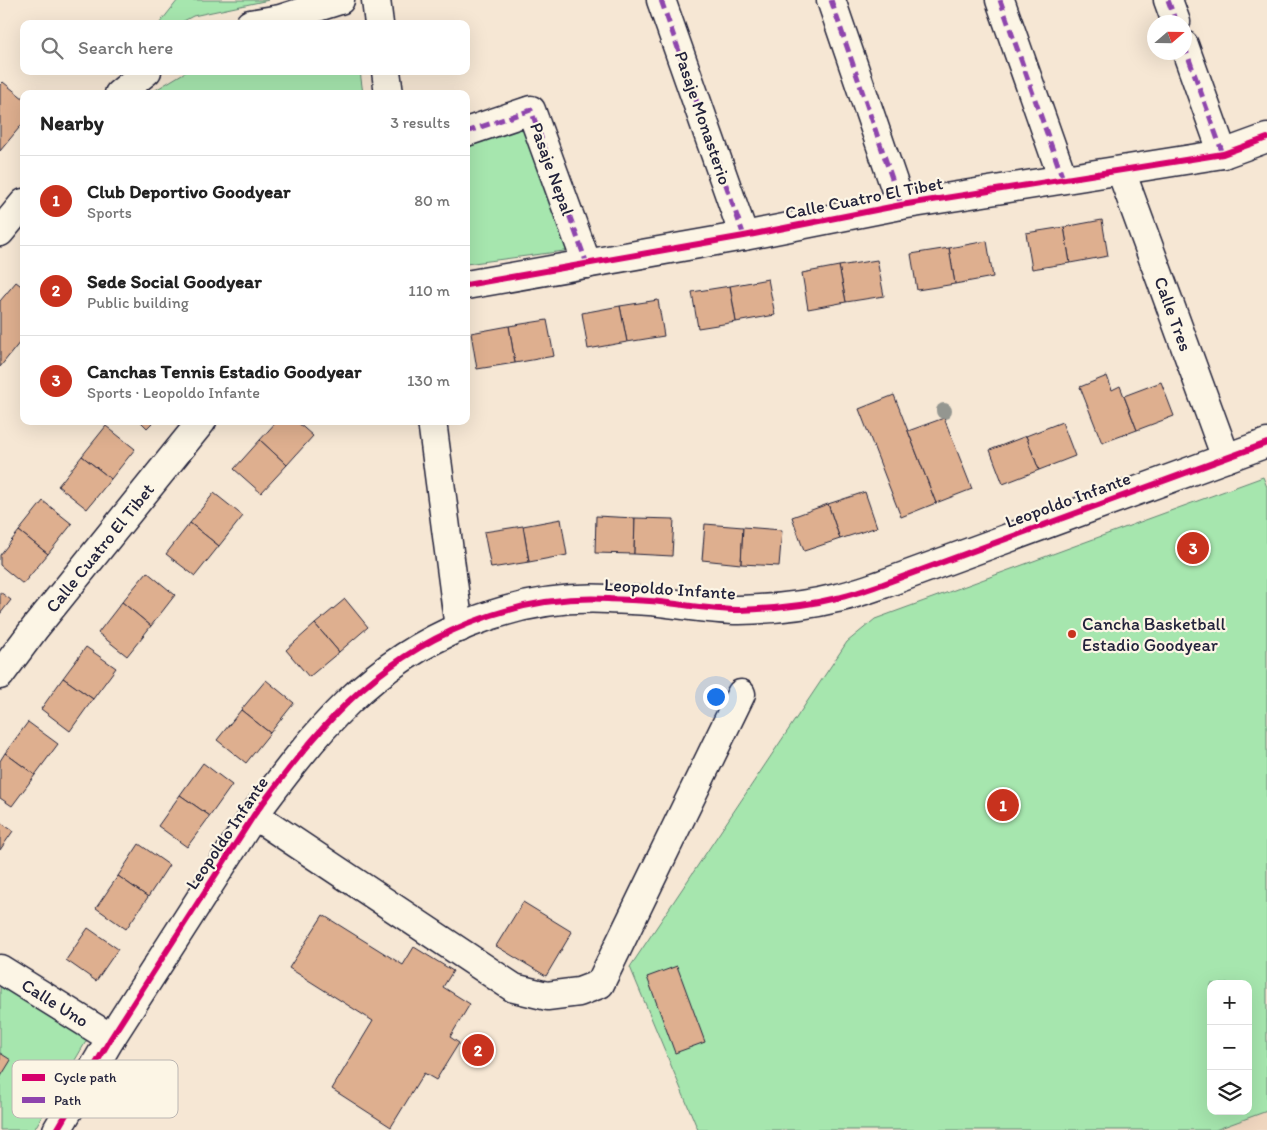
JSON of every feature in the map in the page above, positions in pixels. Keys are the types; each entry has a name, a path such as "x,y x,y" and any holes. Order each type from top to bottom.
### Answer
{"street":[{"path":"270,20 340,0"},
{"path":"376,0 379,20"},
{"name":"Pasaje Monasterio","path":"661,0 744,236"},
{"path":"831,0 901,205"},
{"path":"1000,0 1063,179"},
{"path":"1168,0 1173,15"},
{"path":"1189,60 1224,154"},
{"path":"124,90 142,75"},
{"path":"387,75 388,90"},
{"name":"Pasaje Nepal","path":"470,131 531,110 587,264"},
{"name":"Calle Cuatro El Tibet","path":"470,284 744,236 901,205 1224,154 1267,138"},
{"name":"Calle Tres","path":"1121,170 1226,458"},
{"path":"0,232 20,208"},
{"name":"Calle Cuatro El Tibet","path":"0,675 35,628 199,425"},
{"path":"433,425 460,628"},
{"name":"Leopoldo Infante","path":"98,1060 254,815 305,750 372,680 429,642 488,616 546,602 606,599 660,602 694,608 739,610 808,604 838,598 884,584 1267,443"},
{"path":"254,815 514,988 547,996 579,992 600,984 741,694"},
{"name":"Calle Uno","path":"0,969 111,1038"},
{"name":"Leopoldo Infante","path":"58,1130 65,1118"}],"shaded area":[{"path":"1267,1111 1267,1130 1215,1130"}],"green space":[{"path":"178,0 269,0 193,16 186,20 162,20"},
{"path":"180,75 361,75 362,90 156,90"},
{"path":"522,121 572,250 470,263 470,138"},
{"path":"1263,477 1267,487 1267,1111 1215,1130 698,1130 630,967 847,642 875,619"},
{"path":"0,986 88,1038 75,1060 12,1060 12,1118 41,1118 34,1130 0,1130"}],"building":[{"path":"3,82 20,96 20,127 0,151 0,85"},
{"path":"1102,220 1108,256 1070,263 1064,227"},
{"path":"1064,227 1070,263 1032,269 1026,233"},
{"path":"987,241 993,277 955,284 949,248"},
{"path":"949,248 955,284 917,290 911,254"},
{"path":"877,260 884,296 846,302 839,266"},
{"path":"839,266 846,302 808,309 802,273"},
{"path":"768,279 775,315 736,322 730,286"},
{"path":"16,282 20,285 20,342 0,367 0,301"},
{"path":"730,286 736,322 698,328 692,292"},
{"path":"658,300 664,336 627,342 620,306"},
{"path":"620,306 627,342 588,349 582,313"},
{"path":"547,320 554,356 515,363 509,326"},
{"path":"509,326 515,363 477,369 471,333"},
{"path":"1107,376 1112,390 1120,386 1137,430 1102,443 1080,387"},
{"path":"1161,382 1174,416 1137,430 1124,396"},
{"path":"894,395 936,503 901,517 859,409"},
{"path":"944,418 972,489 936,503 908,431"},
{"path":"1062,422 1075,456 1039,470 1026,436"},
{"path":"273,425 301,425 313,436 287,465 260,440"},
{"path":"106,426 135,449 111,479 82,456"},
{"path":"1026,436 1039,470 1003,484 990,450"},
{"path":"260,440 287,465 261,493 234,469"},
{"path":"82,456 111,479 87,509 58,486"},
{"path":"865,492 877,527 840,539 828,504"},
{"path":"214,493 243,516 219,546 190,523"},
{"path":"43,501 72,524 48,554 19,531"},
{"path":"828,504 840,539 804,551 792,517"},
{"path":"596,516 635,518 634,554 595,553"},
{"path":"635,518 674,519 672,556 634,554"},
{"path":"561,519 567,555 529,562 523,526"},
{"path":"190,523 219,546 195,576 166,554"},
{"path":"705,524 743,527 741,564 702,560"},
{"path":"523,526 529,562 491,568 484,532"},
{"path":"743,527 782,530 779,566 741,564"},
{"path":"19,531 48,554 23,584 0,565 0,555"},
{"path":"147,572 175,595 151,626 122,602"},
{"path":"0,592 11,600 0,614"},
{"path":"345,599 368,627 339,652 315,624"},
{"path":"122,602 151,626 127,656 98,633"},
{"path":"315,624 339,652 309,677 286,650"},
{"path":"86,647 116,668 93,699 63,678"},
{"path":"63,678 93,699 70,731 41,709"},
{"path":"266,680 294,703 270,733 241,710"},
{"path":"241,710 270,733 246,763 217,740"},
{"path":"28,722 58,744 35,775 5,753"},
{"path":"5,753 35,775 12,806 0,798 0,761"},
{"path":"203,763 232,785 210,816 180,795"},
{"path":"180,795 210,816 187,847 158,826"},
{"path":"0,822 13,831 0,850"},
{"path":"139,844 169,865 148,897 118,876"},
{"path":"118,876 148,897 126,929 96,908"},
{"path":"523,902 572,932 546,976 496,946"},
{"path":"323,915 403,965 414,947 453,971 443,987 470,1004 450,1037 459,1043 436,1080 424,1073 391,1127 332,1089 373,1021 289,968"},
{"path":"88,928 118,949 96,981 66,960"},
{"path":"677,966 705,1042 675,1053 647,977"},
{"path":"0,1053 11,1060 0,1078"}],"marked path":[{"path":"661,0 744,236"},
{"path":"831,0 901,205"},
{"path":"1000,0 1063,179"},
{"path":"1168,0 1173,15"},
{"path":"1189,60 1223,154"},
{"path":"470,131 531,110 587,264"}],"cycle path":[{"path":"470,284 744,236 901,205 1223,154 1267,138"},
{"path":"98,1060 254,815 311,742 335,715 375,678 404,657 435,639 501,612 536,604 572,599 647,601 739,610 788,607 843,597 1267,443"},
{"path":"57,1130 64,1118"}],"place":[{"name":"Canchas Tennis Estadio Goodyear","path":"1193,548"},
{"name":"Cancha Basketball Estadio Goodyear","path":"1072,634"},
{"name":"Club Deportivo Goodyear","path":"1003,805"},
{"name":"Sede Social Goodyear","path":"478,1050"}]}
